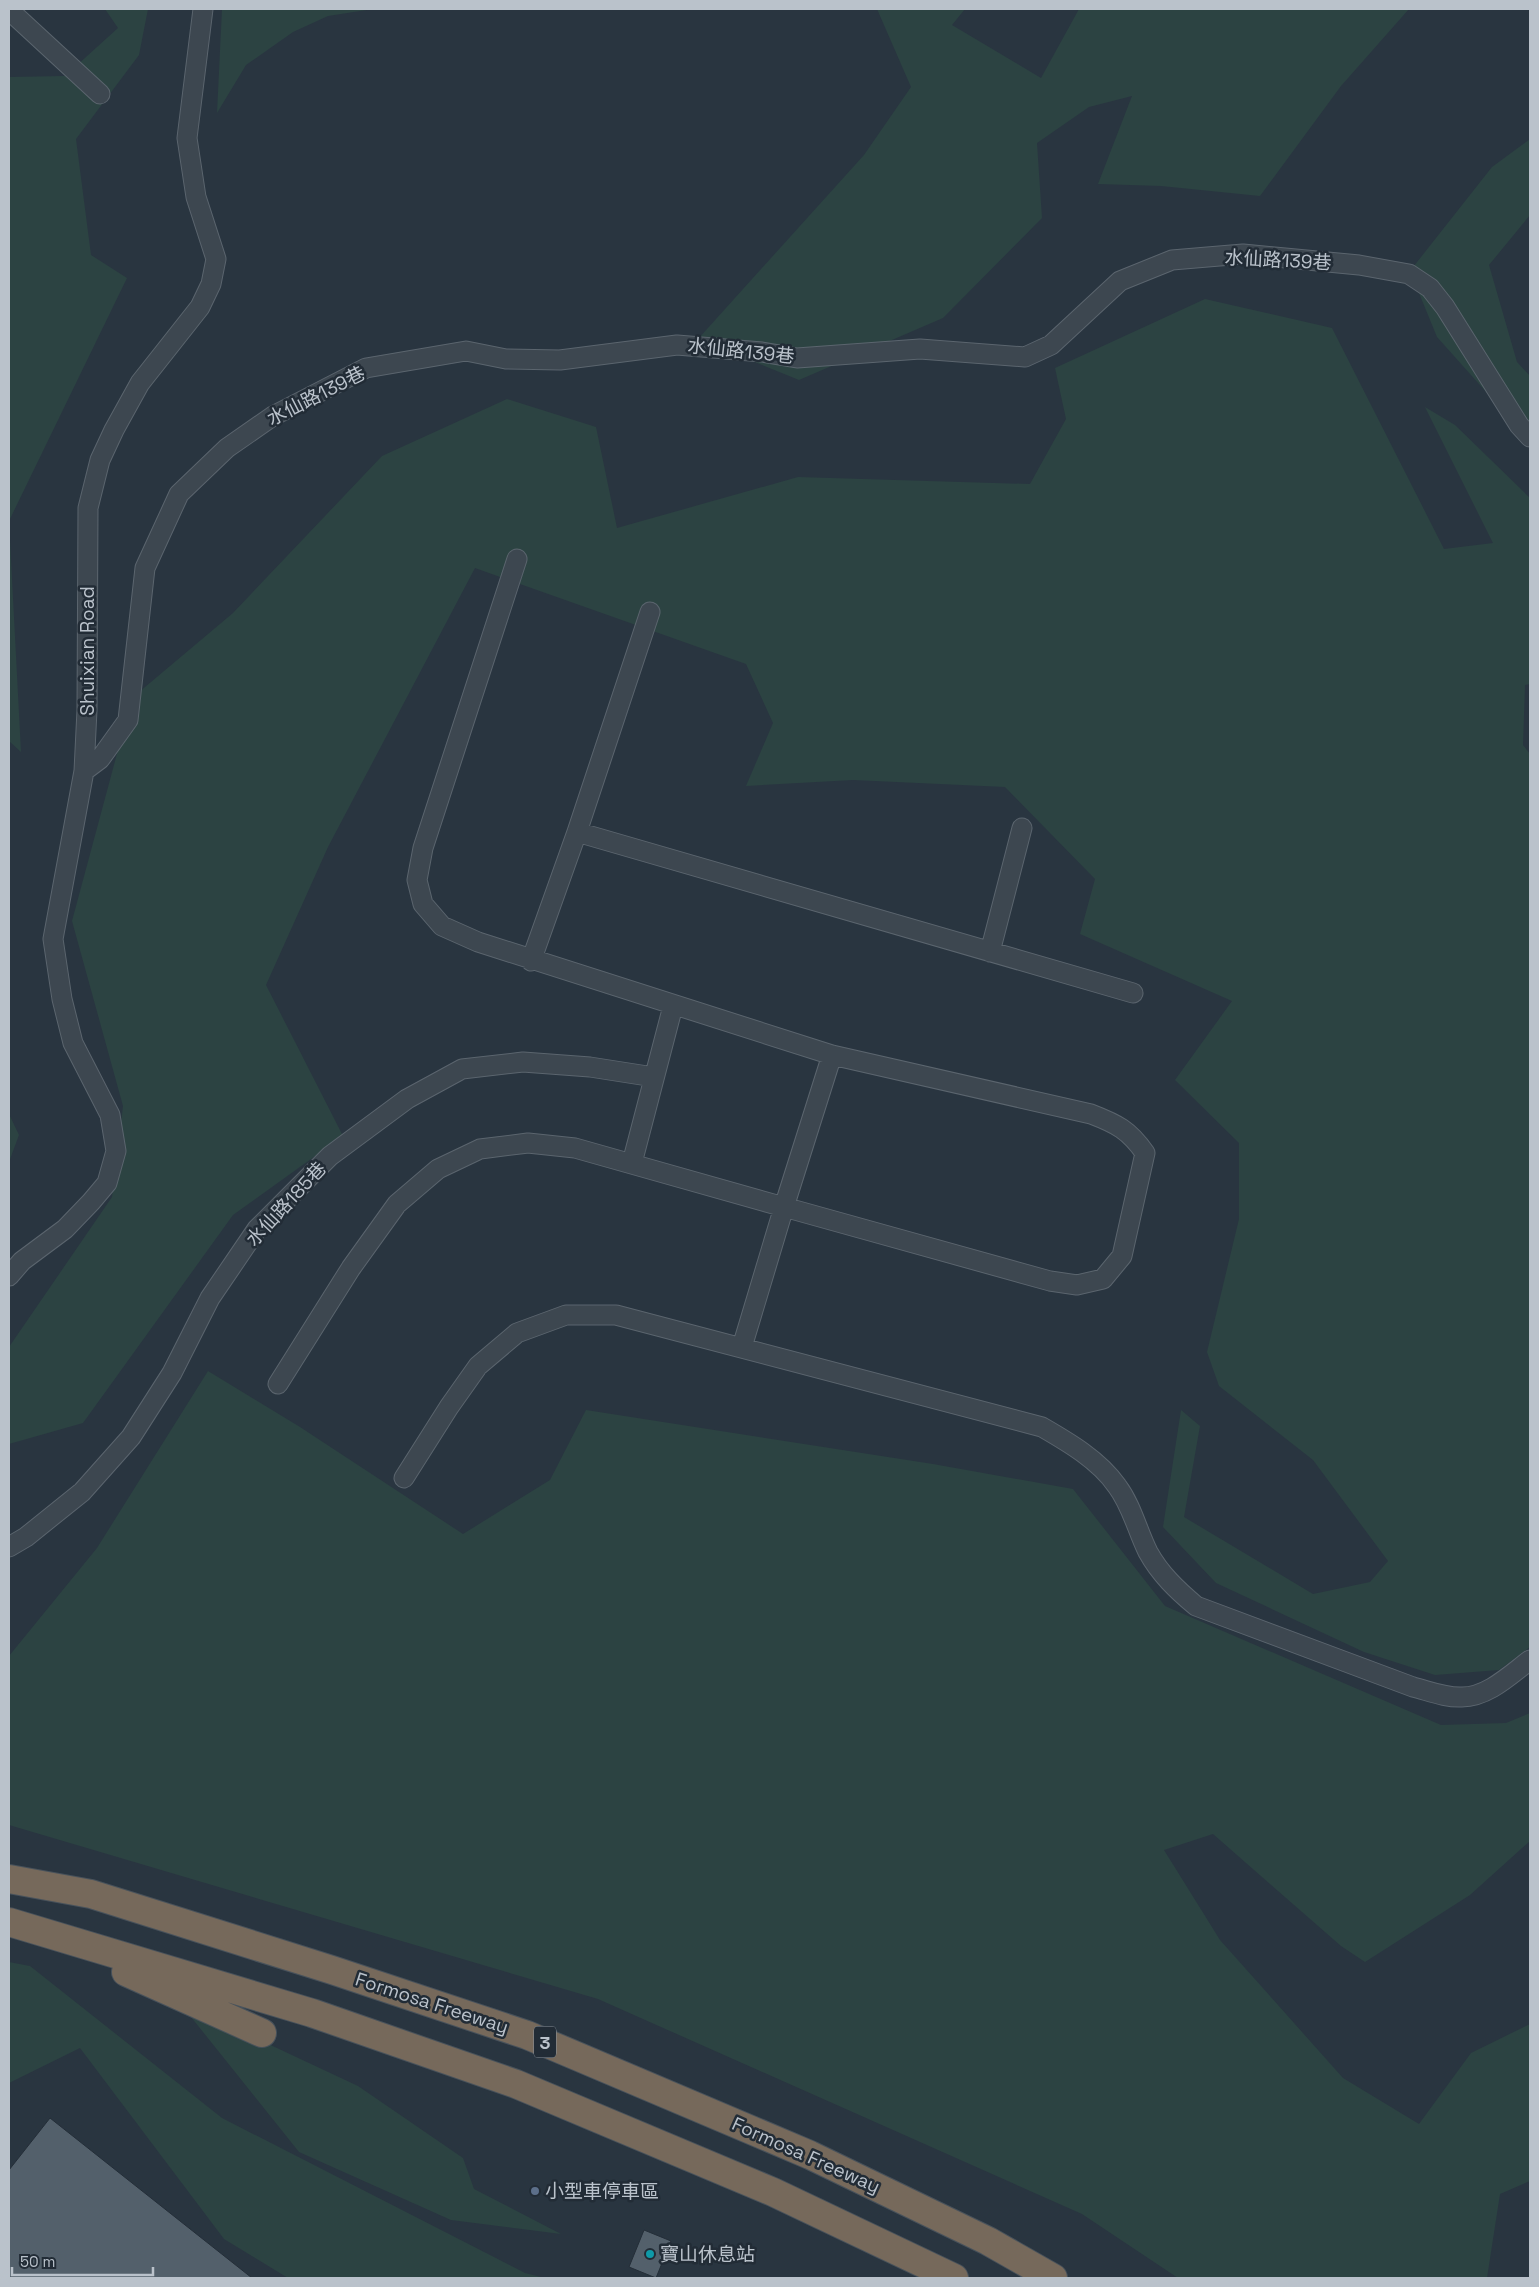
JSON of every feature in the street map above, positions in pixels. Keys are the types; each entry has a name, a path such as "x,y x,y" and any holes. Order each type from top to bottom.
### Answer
{"highway":[{"name":"Formosa Freeway","path":"9,1879 91,1894 322,1967 527,2035 810,2155 988,2241 1054,2278"},
{"path":"15,1924 262,2033"},
{"path":"15,1924 312,2013 516,2084 772,2192 954,2278"}],"street":[{"name":"Shuixian Road","path":"9,1276 22,1261 65,1229 91,1202 106,1183 116,1151 110,1115 73,1043 62,999 53,938 84,771 88,692 88,508 100,460 140,383 200,307 211,284 216,259 196,197 187,138 203,9"},
{"path":"9,10 100,94"},
{"name":"水仙路139巷","path":"84,771 100,759 128,720 145,568 179,494 227,448 273,416 366,368 466,351 506,359 560,360 677,345 762,352 797,358 920,349 1025,357 1051,345 1120,281 1172,260 1243,254 1359,265 1409,274 1430,288 1445,307 1519,424 1530,437"},
{"path":"278,1384 351,1268 398,1204 438,1169 480,1150 528,1144 575,1148 1050,1281 1068,1284 1077,1285 1103,1279 1122,1256 1146,1153 1134,1136 1112,1122 1091,1114 832,1055 532,960 478,942 442,926 423,904 417,880 423,848 517,559"},
{"path":"532,960 577,832 650,612"},
{"path":"990,952 1022,828"},
{"path":"577,832 1133,993"},
{"path":"632,1163 673,1006"},
{"path":"742,1347 832,1055"},
{"name":"水仙路185巷","path":"9,1547 26,1537 82,1492 131,1437 172,1374 210,1298 257,1229 330,1156 407,1098 462,1069 523,1062 590,1066 654,1077"},
{"path":"404,1478 449,1406 478,1366 517,1333 566,1315 616,1315 1042,1426 1065,1440 1096,1464 1117,1485 1133,1514 1148,1551 1158,1567 1168,1582 1196,1606 1413,1687 1445,1696 1464,1697 1486,1691 1530,1660"}],"green space":[{"path":"105,9 148,9 139,55 76,139 91,255 127,278 9,521 9,77 65,76 118,28"},
{"path":"222,9 373,9 328,16 293,32 246,65 217,113"},
{"path":"877,9 965,9 952,25 1041,78 1079,9 1409,9 1341,86 1260,196 1161,186 1098,184 1132,96 1089,107 1037,143 1042,218 943,318 799,380 698,339 864,155 911,87"},
{"path":"1530,139 1530,215 1489,265 1517,362 1530,376 1530,441 1437,337 1410,271 1492,167"},
{"path":"1205,299 1332,328 1444,549 1493,543 1425,407 1455,425 1530,498 1530,684 1525,685 1523,745 1530,754 1530,1647 1499,1670 1435,1675 1364,1652 1216,1583 1163,1527 1181,1410 1200,1426 1184,1517 1313,1594 1370,1582 1388,1561 1313,1460 1219,1386 1207,1352 1239,1219 1239,1143 1175,1080 1232,1001 1080,934 1095,879 1005,787 853,780 746,786 773,723 746,664 475,568 328,847 266,985 343,1136 233,1215 83,1423 9,1444 9,1347 112,1197 123,1106 72,921 132,698 233,613 382,456 507,399 596,427 617,528 798,477 1030,484 1066,419 1055,368"},
{"path":"9,521 21,752 9,741"},
{"path":"9,1114 19,1135 9,1162"},
{"path":"208,1371 300,1427 463,1534 550,1480 586,1410 933,1464 1073,1489 1165,1606 1441,1725 1506,1723 1530,1713 1530,1841 1470,1895 1365,1962 1341,1946 1213,1834 1164,1850 1220,1940 1343,2078 1419,2124 1471,2053 1530,2024 1530,2181 1500,2194 1487,2278 1178,2278 1082,2214 598,1999 9,1825 9,1656 97,1548"},
{"path":"9,1962 30,1966 222,2118 525,2273 545,2278 288,2278 224,2239 80,2048 9,2083"},
{"path":"179,2002 358,2086 463,2158 474,2189 561,2234 451,2220 299,2152"}],"building":[{"path":"50,2118 252,2278 9,2278 9,2170"},
{"name":"寶山休息站","path":"644,2230 671,2241 656,2278 629,2267"}],"place":[{"name":"小型車停車區","path":"535,2191"},
{"name":"寶山休息站","path":"650,2254"}]}
